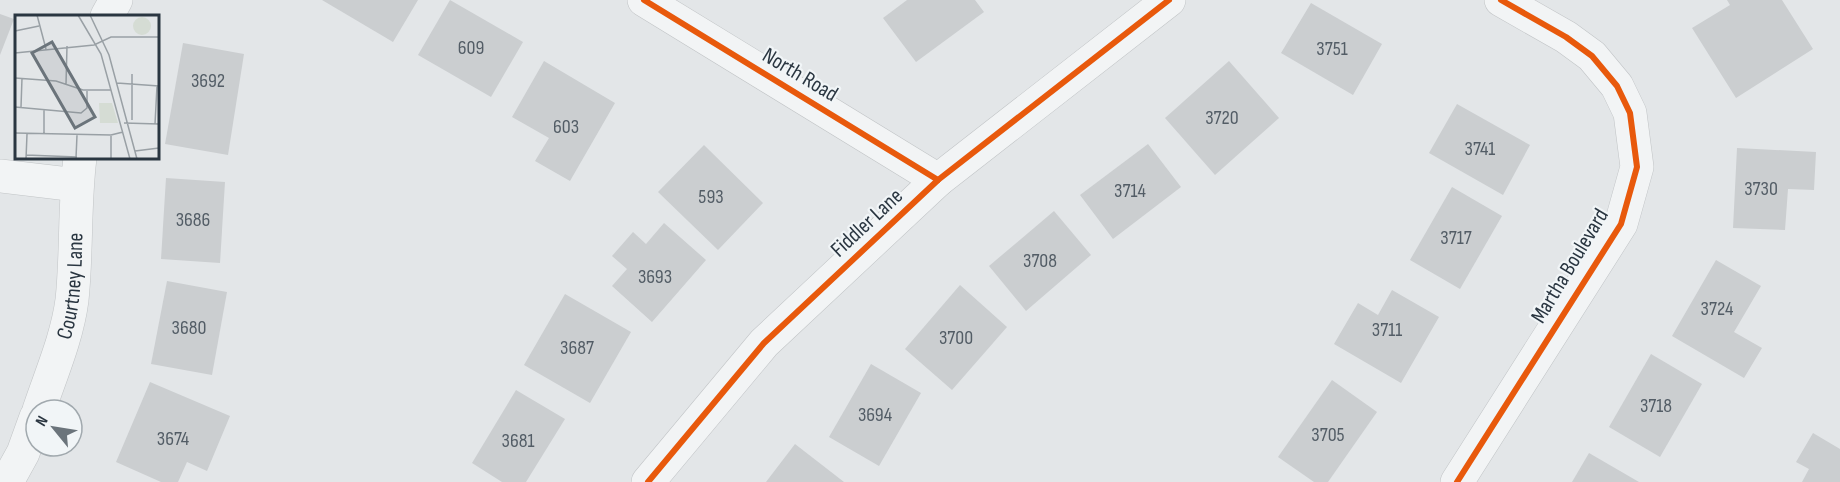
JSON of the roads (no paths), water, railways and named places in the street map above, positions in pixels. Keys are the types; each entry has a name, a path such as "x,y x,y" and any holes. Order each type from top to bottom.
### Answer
{"street":[{"path":"108,15 116,0"},
{"name":"North Road","path":"644,0 938,180"},
{"name":"Fiddler Lane","path":"648,482 764,344 938,180 1169,0"},
{"name":"Martha Boulevard","path":"1457,482 1621,224 1637,166 1630,113 1617,86 1592,56 1584,50 1566,37 1501,0"},
{"path":"0,176 79,171"},
{"name":"Courtney Lane","path":"43,398 64,339 72,300 79,171"},
{"path":"7,482 24,450"}]}
